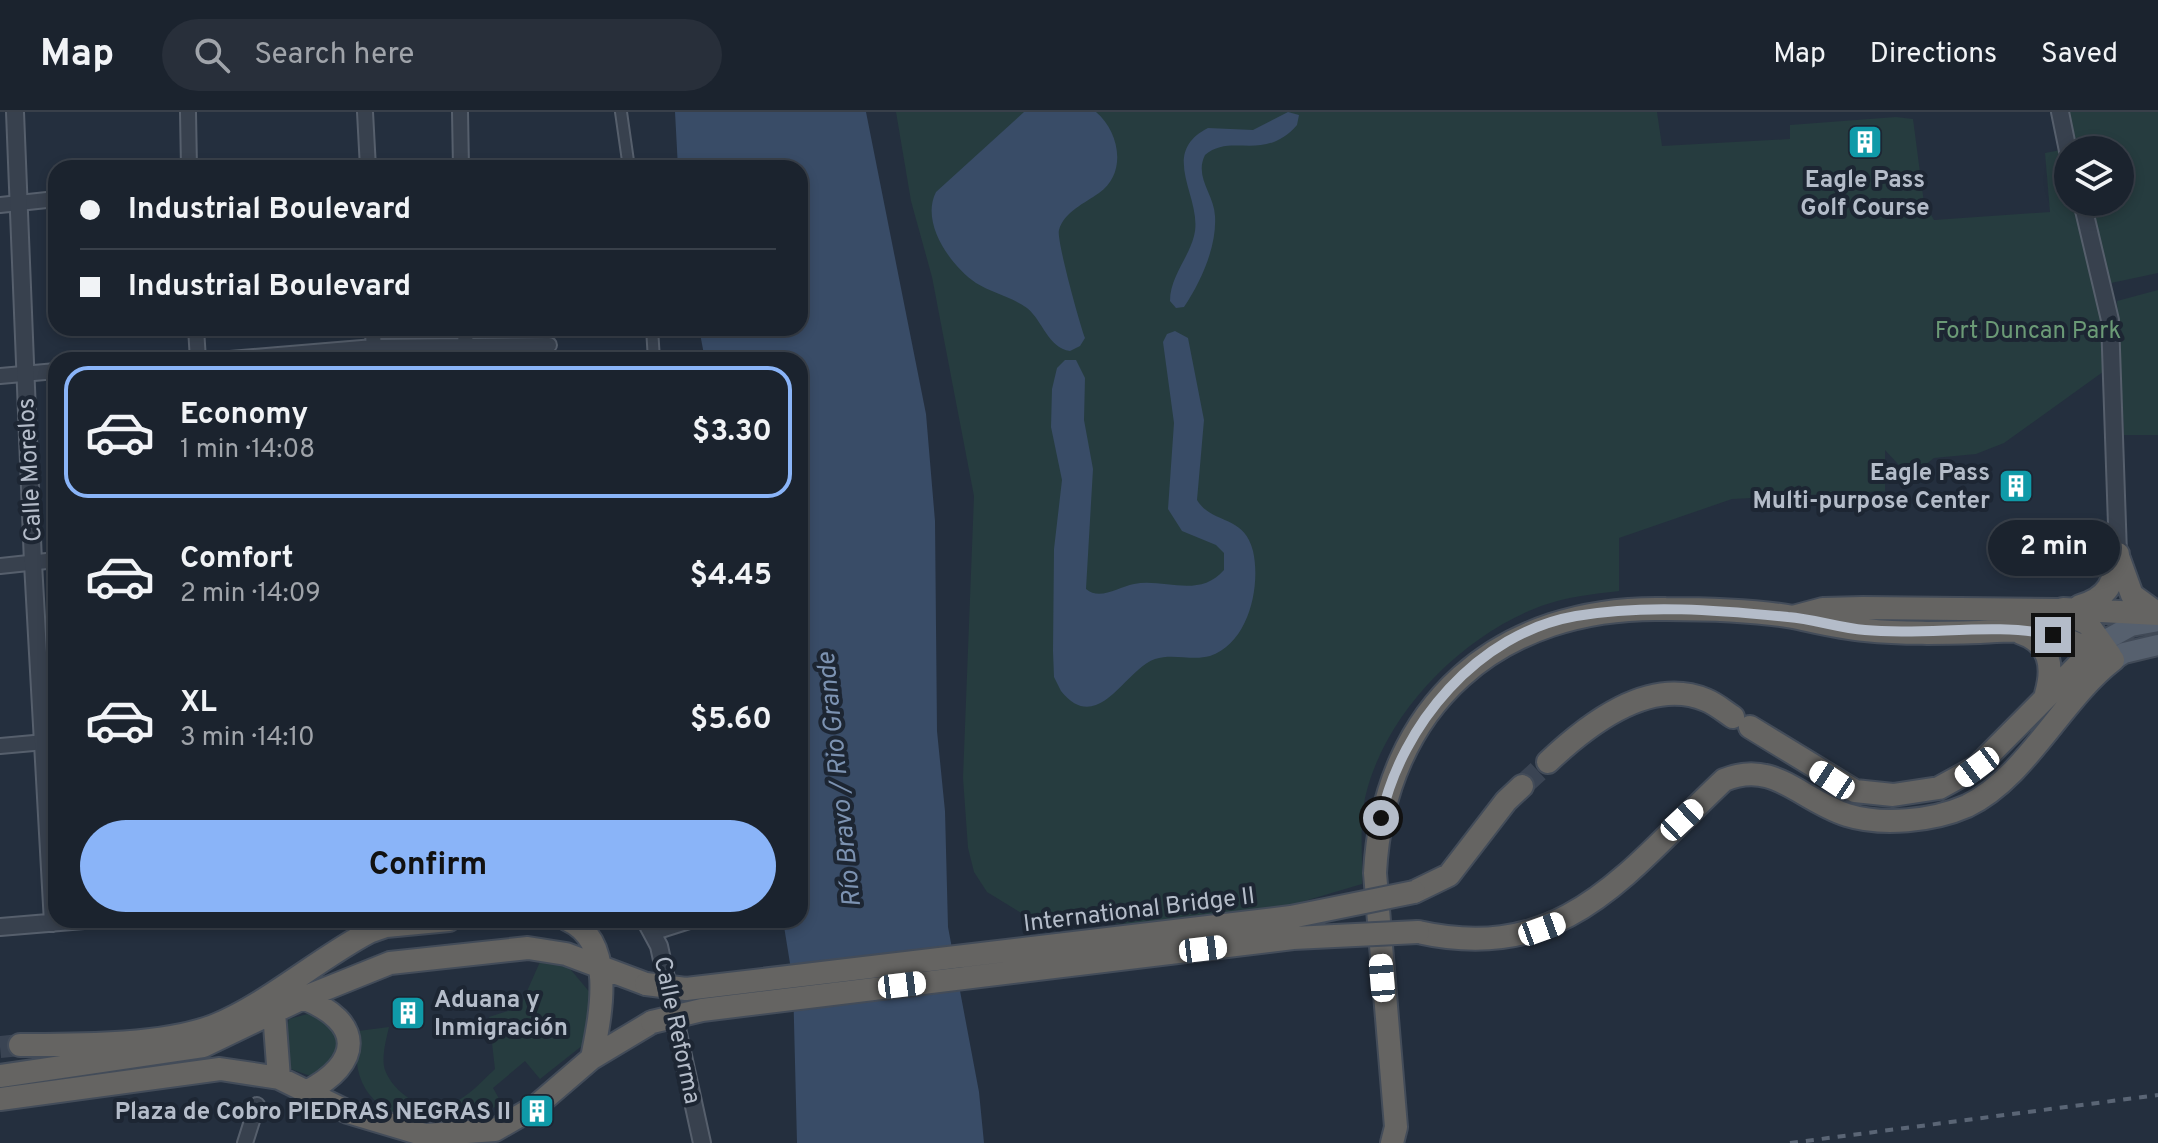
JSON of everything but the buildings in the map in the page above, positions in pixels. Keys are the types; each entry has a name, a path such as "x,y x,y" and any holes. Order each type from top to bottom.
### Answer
{"highway":[{"path":"2071,609 2105,594 2116,576 2118,554"},
{"path":"2118,554 2132,595 2158,614"},
{"path":"1792,617 1823,609 1863,608 2071,609 2158,614"},
{"path":"1397,1138 1377,919 1377,836 1397,766 1436,702 1465,672 1502,646 1539,627 1573,616 1665,609 1792,617 1826,626 1901,633 2016,631 2064,638 2101,651"},
{"path":"2048,609 2080,619 2101,651"},
{"path":"2016,631 2032,637 2048,655 2051,676 2046,694"},
{"path":"1548,762 1596,722 1626,705 1653,697 1681,695 1706,700 1832,780 1870,794 1917,793 1960,780 1977,767 2046,694 2101,651"},
{"name":"International Bridge II","path":"871,978 1293,938 1418,932 1454,940 1493,940 1527,935 1558,923 1618,880 1724,780 1745,772 1763,772 1847,815 1912,819 1967,806 1988,792 2012,769 2085,686 2101,651"},
{"name":"International Bridge II","path":"871,978 1291,917 1414,892 1449,875 1506,801 1522,786"},
{"path":"1867,818 1870,794"},
{"path":"20,1045 100,1044 192,1032 236,1014 380,928"},
{"path":"577,928 590,940 599,968 600,1019 592,1058"},
{"path":"0,1076 203,1046 303,998 390,963 482,952 550,949 646,984 686,989 871,978"},
{"path":"0,1099 220,1069 279,1078 379,1124 425,1135 483,1132 504,1128 535,1107 592,1058 652,1022 871,978"},
{"path":"303,998 337,1015 346,1031 348,1050 346,1062 337,1074 306,1092"},
{"path":"274,1012 279,1078"}],"main road":[{"path":"2101,651 2131,626 2158,621"},
{"path":"2101,651 2124,653 2158,645"}],"street":[{"name":"Calle Morelos","path":"15,112 33,563 48,730"},
{"path":"188,112 189,160"},
{"path":"365,112 368,160"},
{"path":"460,112 461,160"},
{"path":"621,112 628,160"},
{"path":"2060,112 2065,136"},
{"path":"0,205 48,200"},
{"path":"2085,216 2110,320 2118,554"},
{"path":"466,336 466,352"},
{"path":"392,352 466,344 549,345"},
{"path":"0,376 48,372"},
{"path":"0,566 48,561"},
{"path":"0,746 48,741"},
{"path":"0,927 48,923"},
{"name":"Calle Reforma","path":"650,928 702,1143"},
{"path":"245,1143 257,1105"}],"green space":[{"name":"Eagle Pass Golf Course","path":"896,112 1657,112 1662,146 1790,139 1790,125 1896,117 1913,119 1924,203 1934,220 2050,212 2045,153 2054,151 2054,216 2079,216 2103,314 2107,369 2004,443 1976,454 1934,458 1910,477 1885,450 1885,491 1732,499 1619,538 1619,591 1560,600 1511,619 1455,658 1408,708 1389,737 1365,798 1362,884 1291,905 1132,924 1046,921 1026,916 987,892 974,872 968,848 963,778 974,496 932,277 911,201"},
{"name":"Fort Duncan Park","path":"2066,112 2158,112 2158,273 2111,283 2094,216 2134,216 2134,136 2072,136"},
{"name":"Fort Duncan Park","path":"2158,290 2158,435 2124,435 2117,301"},
{"path":"543,955 571,970 592,995 597,1023 583,1045 540,1079 525,1061 493,1088 502,1104 449,1119 423,1119 399,1114 379,1104 364,1087 357,1063 358,1031 389,1027 384,1065 389,1078 402,1093 418,1103 436,1107 453,1103 466,1095 495,1069 489,1017 520,1007"},
{"path":"315,1012 327,1020 339,1046 334,1061 313,1077 291,1069 284,1042 289,1019"}],"water":[{"name":"Río Bravo / Rio Grande","path":"675,112 866,112 926,414 935,521 937,731 945,811 948,927 979,1092 984,1143 797,1143 793,982 784,928 808,928 808,352 704,352 700,336 808,336 808,160 678,160"},
{"path":"1024,112 1096,112 1115,141 1117,164 1108,185 1070,213 1059,230 1085,338 1080,346 1070,351 1051,340 1027,308 966,275 948,255 932,217 936,192"},
{"path":"1288,112 1299,115 1297,125 1285,136 1260,145 1226,146 1205,155 1202,171 1214,208 1213,239 1207,263 1196,286 1184,307 1176,308 1170,301 1171,292 1194,236 1195,222 1184,164 1186,150 1193,139 1208,128 1253,130"},
{"path":"1175,331 1188,338 1204,420 1197,500 1203,508 1243,531 1249,539 1255,565 1253,596 1243,626 1223,649 1210,656 1155,659 1144,665 1111,696 1087,707 1074,703 1061,691 1054,677 1054,549 1062,480 1051,427 1052,389 1057,368 1065,360 1076,360 1085,378 1084,420 1093,469 1086,589 1097,594 1134,584 1204,584 1224,570 1224,553 1216,545 1182,531 1168,509 1174,423 1163,342 1167,334"}],"tunnel":[{"path":"1522,786 1548,762"},
{"path":"0,1047 20,1045"}],"railway":[{"path":"1790,1143 2158,1095"}],"place":[{"name":"Eagle Pass Golf Course","path":"1865,142"},
{"name":"Eagle Pass Multi-purpose Center","path":"2016,486"},
{"name":"Aduana y Inmigración","path":"408,1013"},
{"name":"Plaza de Cobro PIEDRAS NEGRAS II","path":"537,1111"}],"route":[{"path":"1381,818 1397,766 1413,735 1436,702 1465,672 1502,646 1539,627 1573,616 1620,610 1665,609 1792,617 1826,626 1901,633 2016,631 2053,635"}]}
